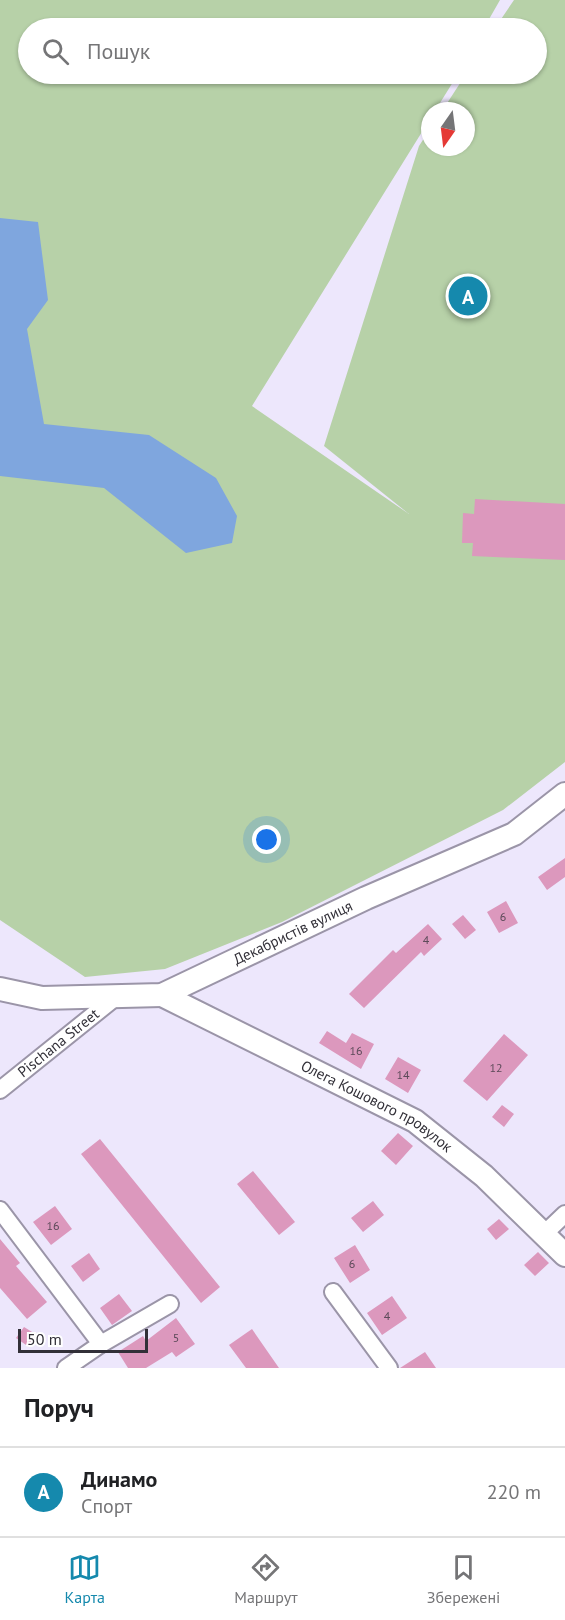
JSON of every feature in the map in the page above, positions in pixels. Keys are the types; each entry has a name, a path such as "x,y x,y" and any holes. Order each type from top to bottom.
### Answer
{"street":[{"name":"Декабристів вулиця","path":"0,989 42,998 162,994 366,898 514,834 565,794"},
{"name":"Олега Кошового провулок","path":"162,994 415,1121 484,1176 565,1255"},
{"name":"Pischana Street","path":"0,1090 117,996"},
{"path":"0,1210 101,1344"},
{"path":"544,1234 565,1214"},
{"path":"333,1292 390,1368"},
{"path":"66,1368 101,1344 170,1304"}],"green space":[{"path":"0,0 500,0 490,18 18,18 18,84 452,84 441,102 421,102 421,134 252,406 409,514 324,446 419,146 421,143 421,156 475,156 475,102 448,102 460,84 547,84 547,18 502,18 514,0 565,0 565,762 503,810 282,922 165,969 85,977 0,920"}],"water":[{"path":"0,218 38,222 48,300 27,329 44,424 149,435 216,478 237,516 232,543 186,553 104,488 0,476"}],"building":[{"path":"475,499 565,504 565,560 472,556 473,543 462,543 463,513 474,514"},
{"path":"565,858 565,877 547,890 538,877"},
{"path":"506,901 518,923 499,933 487,912"},
{"path":"463,915 476,930 465,939 452,924"},
{"path":"428,924 442,939 424,956 421,952 364,1008 349,994 393,950 396,953"},
{"path":"327,1031 346,1043 352,1033 374,1044 361,1069 319,1043"},
{"path":"504,1034 528,1055 487,1101 463,1081"},
{"path":"398,1057 421,1070 408,1093 385,1079"},
{"path":"502,1105 514,1114 504,1127 492,1117"},
{"path":"398,1133 413,1146 396,1165 381,1151"},
{"path":"100,1139 220,1287 201,1303 81,1154"},
{"path":"253,1171 295,1222 279,1235 237,1184"},
{"path":"373,1201 384,1215 363,1232 351,1218"},
{"path":"55,1206 72,1229 51,1245 33,1222"},
{"path":"499,1219 509,1229 496,1240 487,1229"},
{"path":"0,1239 20,1263 16,1266 47,1302 27,1319 0,1288"},
{"path":"355,1245 370,1270 350,1283 334,1258"},
{"path":"538,1252 549,1263 535,1276 524,1265"},
{"path":"89,1253 100,1269 83,1282 71,1266"},
{"path":"119,1294 132,1311 112,1325 100,1308"},
{"path":"392,1296 407,1318 382,1335 367,1313"},
{"path":"176,1318 195,1344 176,1357 172,1352 146,1368 128,1368 118,1352 143,1336 146,1341"},
{"path":"24,1327 37,1335 29,1347 16,1338"},
{"path":"252,1329 279,1368 246,1368 229,1345"},
{"path":"425,1352 436,1368 400,1368"}],"place":[{"name":"Динамо","path":"468,296"}]}
